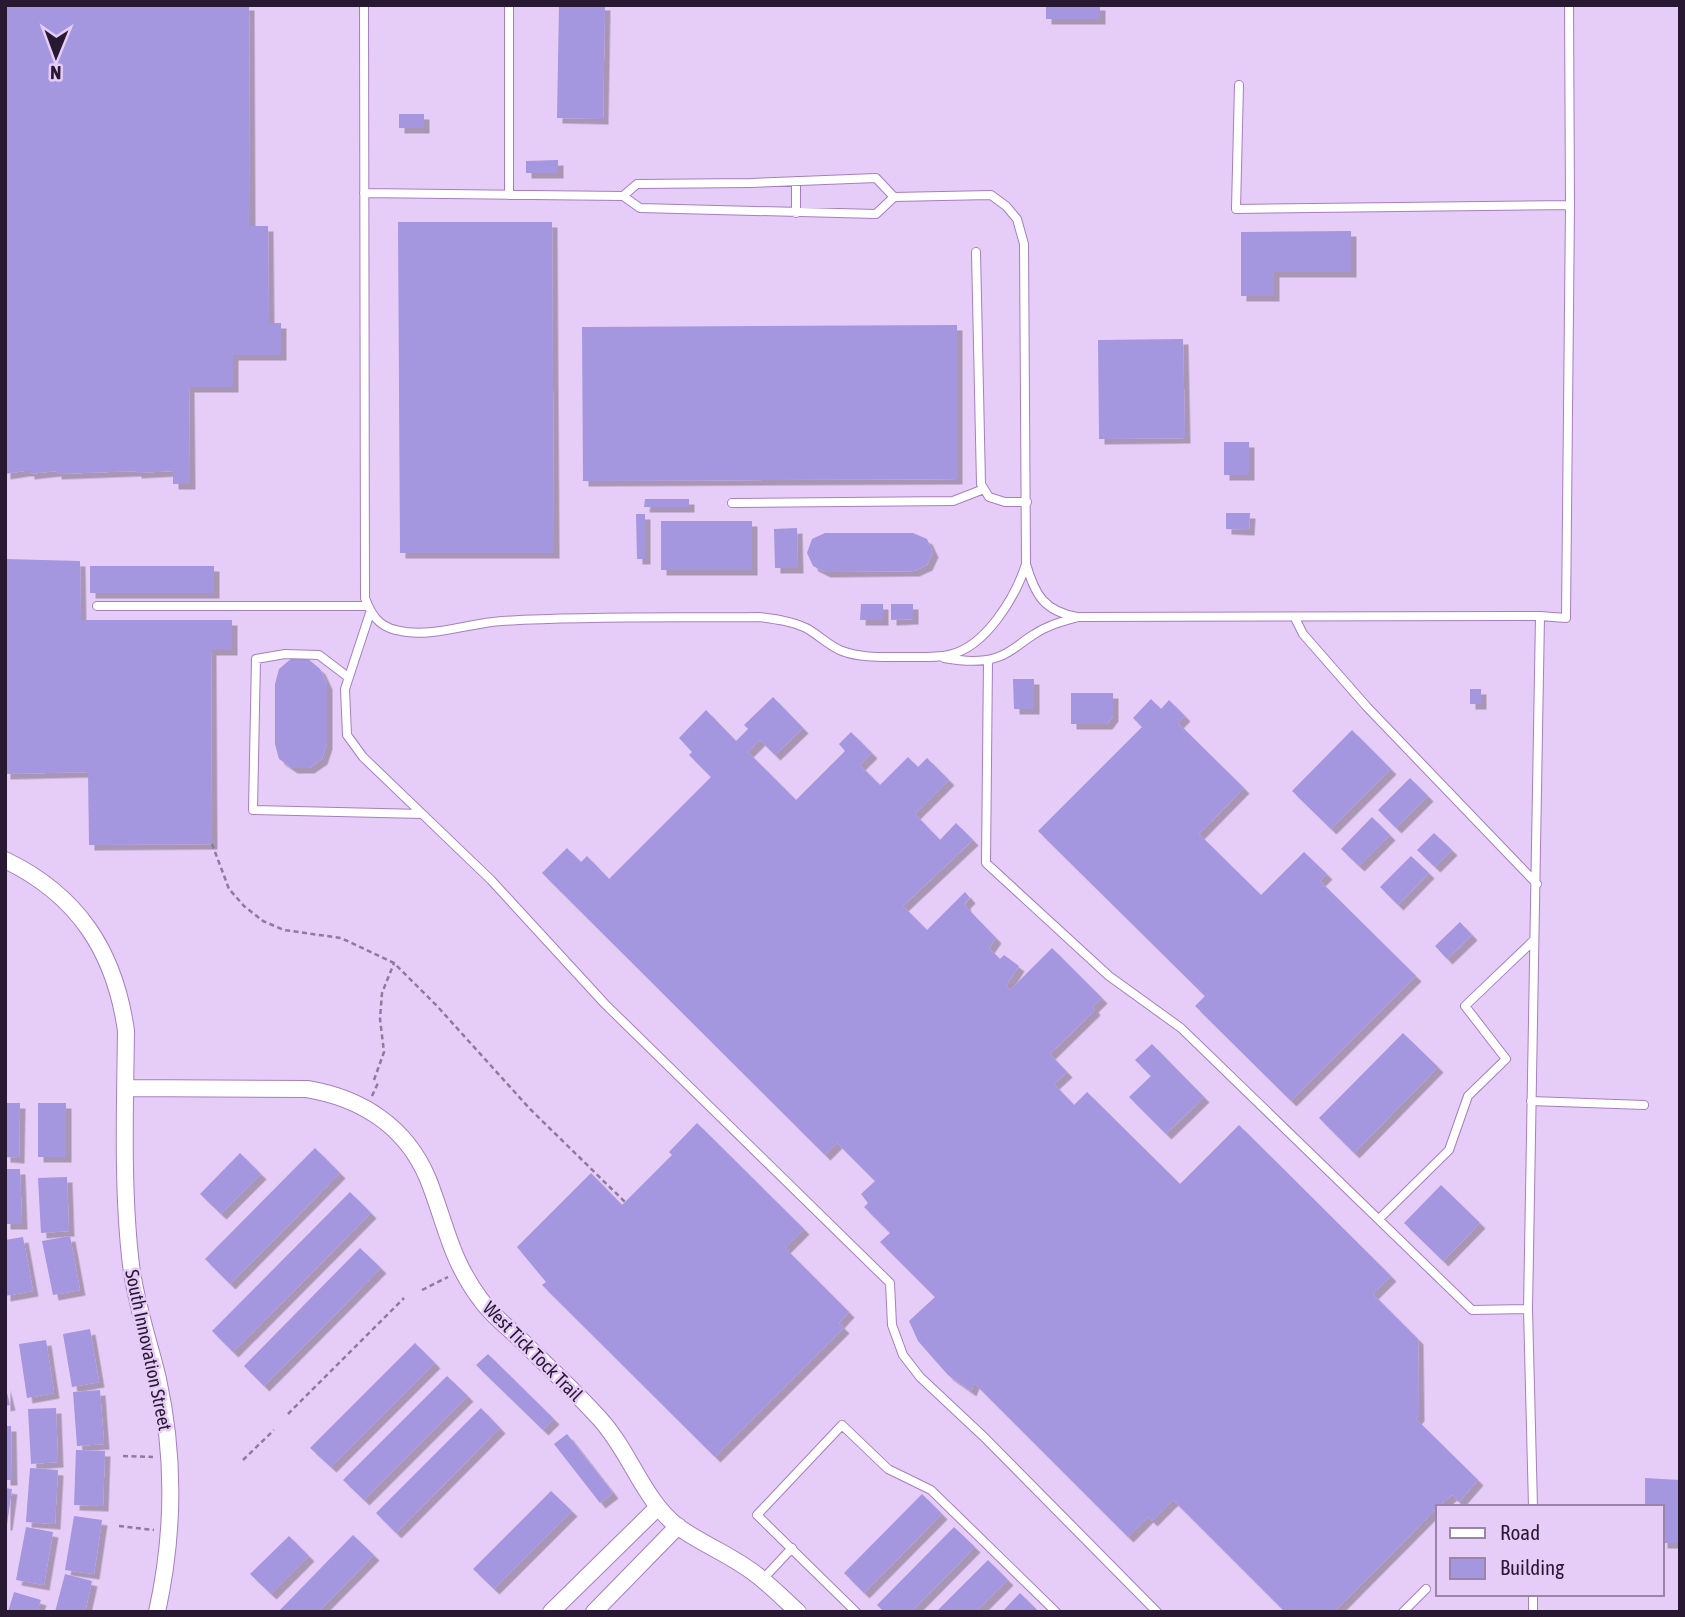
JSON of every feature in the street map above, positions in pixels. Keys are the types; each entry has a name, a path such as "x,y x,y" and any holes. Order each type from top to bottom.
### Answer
{"street":[{"name":"South Innovation Street","path":"5,860 48,885 70,904 86,923 113,973 122,1003 126,1031 127,1220 131,1268 165,1418 171,1488 167,1548 157,1612"},
{"name":"West Tick Tock Trail","path":"126,1088 307,1088 333,1093 358,1103 383,1119 404,1140 418,1160 458,1264 482,1302 601,1420 624,1449 657,1508 678,1526 762,1580 798,1612"},
{"path":"551,1612 657,1508"},
{"path":"594,1612 678,1526"}],"lane":[{"path":"364,5 365,598 369,609 382,625 414,633 502,621 759,617 793,622 839,650 855,655 988,660 1012,651 1032,635 1053,624 1077,617"},
{"path":"509,5 509,195"},
{"path":"1026,564 1033,586 1043,602 1058,614 1077,617 1566,618 1569,5"},
{"path":"1239,85 1236,209 1570,205"},
{"path":"623,196 638,184 876,178 894,197"},
{"path":"796,180 796,213"},
{"path":"364,192 623,196 640,208 796,213 876,214 894,197 991,195 1006,206 1017,219 1024,244 1026,564 1020,583 1005,609 981,636 959,651 933,657"},
{"path":"976,252 981,484 989,497 1005,502 1027,502"},
{"path":"732,503 953,501 984,489"},
{"path":"97,606 369,609"},
{"path":"369,609 345,689 348,735 363,757 537,928 605,1004 890,1283 892,1325 903,1355 920,1377 1157,1612"},
{"path":"1533,1505 1528,1309 1540,616"},
{"path":"1295,618 1303,634 1367,707 1536,884"},
{"path":"348,677 318,655 285,654 256,659 253,810 422,814"},
{"path":"988,660 986,863 1109,976 1181,1028 1472,1310 1528,1309"},
{"path":"1379,1219 1449,1150 1468,1096 1506,1059 1465,1006 1534,942"},
{"path":"1531,1101 1644,1105"},
{"path":"856,1612 757,1515 842,1425 888,1469 931,1490 1056,1612"},
{"path":"762,1580 792,1548"},
{"path":"1403,1612 1426,1589"}],"path":[{"path":"212,844 229,888 244,906 263,921 284,930 341,938 394,963 437,1006 530,1109 625,1202"},
{"path":"374,1080 383,1052 380,1019 382,993 394,963"},
{"path":"422,1290 451,1276"},
{"path":"288,1414 404,1298"},
{"path":"243,1461 274,1430"},
{"path":"122,1457 156,1457"},
{"path":"119,1526 154,1530"}],"building":[{"path":"5,5 249,5 250,226 268,226 269,323 281,323 281,355 233,355 233,387 189,387 190,484 173,484 173,471 56,474 56,471 29,474 29,471 24,471 5,474"},
{"path":"559,5 605,5 603,119 557,118"},
{"path":"1046,5 1100,5 1100,19 1046,19"},
{"path":"399,114 424,114 424,128 399,128"},
{"path":"558,160 558,173 526,173 526,161"},
{"path":"398,222 552,222 554,553 400,553"},
{"path":"1351,231 1351,272 1274,272 1274,296 1241,296 1241,232"},
{"path":"957,325 957,479 583,481 582,327"},
{"path":"1183,339 1185,438 1099,439 1098,340"},
{"path":"1224,442 1249,442 1249,475 1224,475"},
{"path":"645,499 689,499 689,507 644,507"},
{"path":"1226,513 1250,513 1249,530 1226,529"},
{"path":"636,514 645,514 645,559 637,559"},
{"path":"661,521 752,521 752,570 661,570"},
{"path":"797,528 798,568 775,568 774,529"},
{"path":"825,533 913,533 927,539 933,552 927,565 914,571 825,572 813,566 807,553 812,539"},
{"path":"5,559 80,561 81,620 232,620 232,650 211,650 212,844 89,845 88,772 5,774"},
{"path":"90,566 214,566 214,593 90,593"},
{"path":"861,604 883,604 883,620 860,620"},
{"path":"891,604 913,604 913,619 891,620"},
{"path":"292,658 307,658 320,669 327,684 327,744 322,759 309,768 292,768 279,759 275,744 275,684 279,669"},
{"path":"1013,679 1034,679 1034,709 1014,709"},
{"path":"1470,689 1481,689 1481,704 1470,704"},
{"path":"1071,693 1113,693 1113,716 1107,724 1071,724"},
{"path":"773,697 803,728 775,755 760,740 748,752 796,800 845,751 839,744 851,732 872,753 860,765 880,785 908,757 918,767 927,758 949,780 915,814 940,840 956,823 973,840 903,906 927,930 965,892 970,898 965,903 966,907 996,938 989,948 1000,959 1004,955 1019,966 1006,986 1010,990 1052,948 1102,998 1093,1007 1095,1010 1050,1054 1067,1072 1054,1084 1074,1105 1087,1092 1180,1184 1239,1125 1391,1276 1373,1294 1418,1339 1419,1416 1416,1419 1478,1480 1459,1502 1452,1495 1440,1505 1436,1505 1436,1509 1334,1612 1285,1612 1173,1500 1152,1521 1148,1517 1128,1537 974,1383 971,1391 948,1375 918,1341 909,1321 935,1297 880,1242 890,1233 864,1207 868,1203 861,1194 875,1181 837,1143 825,1155 542,873 567,848 581,862 587,856 609,879 711,777 689,755 692,752 679,738 706,710 736,741 748,729 744,725"},
{"path":"1151,699 1161,709 1169,700 1185,716 1178,723 1244,788 1199,834 1261,895 1304,852 1327,874 1320,881 1416,976 1291,1101 1195,1006 1205,996 1038,831 1142,727 1133,718"},
{"path":"1352,730 1391,769 1331,829 1292,791"},
{"path":"1410,778 1428,796 1396,828 1378,810"},
{"path":"1372,817 1390,835 1359,866 1341,849"},
{"path":"1434,833 1452,850 1435,867 1417,850"},
{"path":"1411,856 1429,873 1398,905 1380,887"},
{"path":"1460,922 1472,935 1447,959 1435,946"},
{"path":"1403,1033 1438,1067 1354,1153 1319,1118"},
{"path":"1152,1044 1204,1097 1166,1134 1129,1097 1151,1076 1135,1060"},
{"path":"5,1103 20,1103 19,1158 5,1157"},
{"path":"38,1103 66,1103 66,1157 38,1157"},
{"path":"697,1123 804,1229 785,1248 849,1312 839,1323 844,1328 715,1457 542,1285 546,1282 517,1247 591,1173 622,1205 672,1155 669,1152"},
{"path":"315,1148 340,1173 230,1284 205,1259"},
{"path":"240,1153 261,1174 221,1214 200,1194"},
{"path":"5,1169 20,1169 22,1224 5,1224"},
{"path":"67,1177 69,1231 41,1233 38,1178"},
{"path":"1441,1185 1480,1223 1443,1261 1404,1223"},
{"path":"350,1192 371,1213 233,1352 212,1331"},
{"path":"70,1236 80,1290 53,1295 42,1241"},
{"path":"23,1237 33,1291 5,1296 5,1240"},
{"path":"360,1248 381,1268 264,1386 244,1366"},
{"path":"90,1329 99,1382 72,1387 63,1334"},
{"path":"46,1340 54,1393 27,1398 19,1344"},
{"path":"415,1343 435,1363 331,1467 310,1448"},
{"path":"488,1354 554,1419 543,1430 476,1365"},
{"path":"447,1376 468,1396 364,1500 343,1480"},
{"path":"5,1385 10,1405 5,1406"},
{"path":"100,1390 104,1444 77,1446 73,1392"},
{"path":"56,1408 58,1462 31,1464 28,1409"},
{"path":"481,1408 500,1428 396,1533 376,1513"},
{"path":"5,1426 11,1426 12,1480 5,1480"},
{"path":"567,1434 613,1493 600,1503 554,1444"},
{"path":"76,1450 105,1451 103,1506 74,1505"},
{"path":"30,1468 58,1470 55,1524 26,1522"},
{"path":"1645,1478 1680,1480 1680,1543 1664,1543 1664,1505 1645,1505"},
{"path":"5,1488 12,1489 7,1525 5,1525"},
{"path":"551,1491 572,1511 494,1589 473,1569"},
{"path":"922,1494 942,1514 864,1593 844,1573"},
{"path":"74,1516 102,1520 94,1574 65,1570"},
{"path":"26,1527 53,1532 44,1585 16,1580"},
{"path":"954,1527 975,1547 911,1612 884,1612 877,1605"},
{"path":"353,1535 374,1555 318,1612 278,1612"},
{"path":"289,1536 309,1556 271,1594 250,1574"},
{"path":"988,1560 1008,1580 976,1612 936,1612"},
{"path":"65,1574 92,1581 85,1612 55,1612"},
{"path":"14,1592 41,1600 37,1612 8,1612"},
{"path":"1020,1593 1039,1612 1002,1612"}]}
